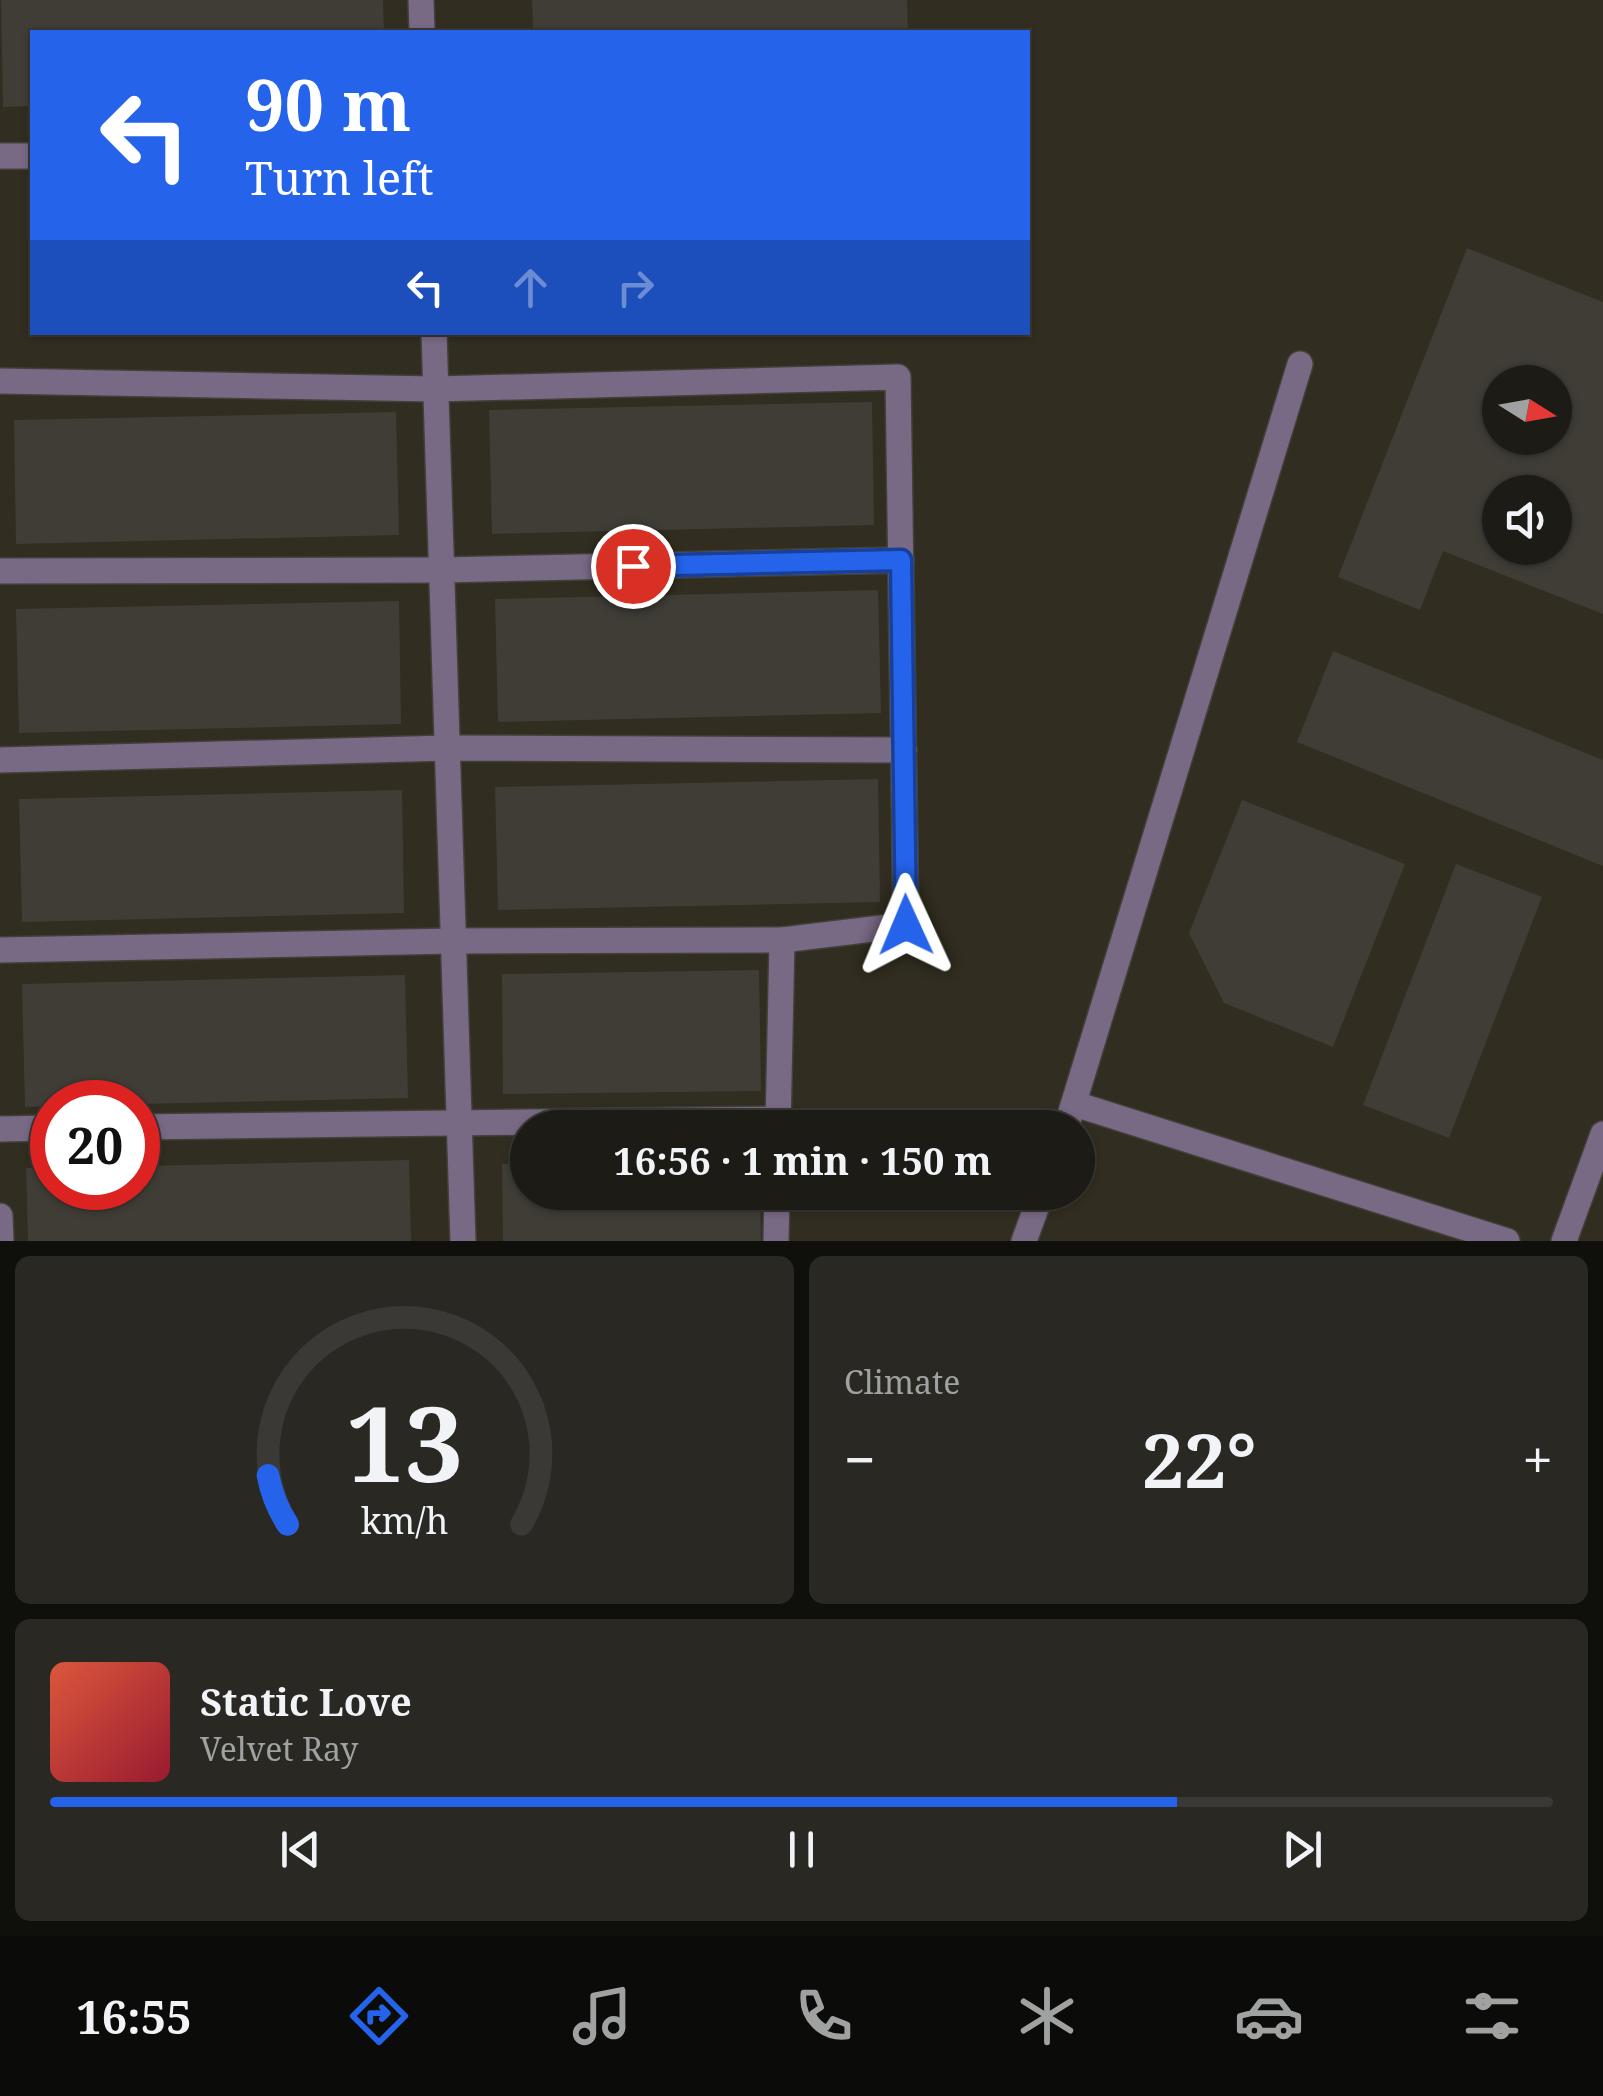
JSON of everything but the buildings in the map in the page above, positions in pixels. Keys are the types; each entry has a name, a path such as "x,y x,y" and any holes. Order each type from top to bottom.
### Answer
{"lane":[{"path":"421,0 422,30"},
{"path":"0,156 30,156"},
{"path":"434,335 463,1241"},
{"path":"1073,1110 1300,364"},
{"path":"0,381 436,389 898,377 906,925 782,940 453,941 0,950"},
{"path":"0,571 442,570 901,560"},
{"path":"0,760 447,748 904,750"},
{"path":"778,1110 782,940"},
{"path":"1095,1123 1507,1241"},
{"path":"160,1128 510,1125"},
{"path":"0,1128 30,1128"},
{"path":"1564,1241 1603,1134"},
{"path":"776,1241 777,1210"},
{"path":"1024,1241 1035,1210"},
{"path":"0,1216 0,1241"}],"shaded area":[{"path":"0,0 1603,0 1603,1241 0,1241"}],"route":[{"path":"633,566 901,560 906,925"}]}
